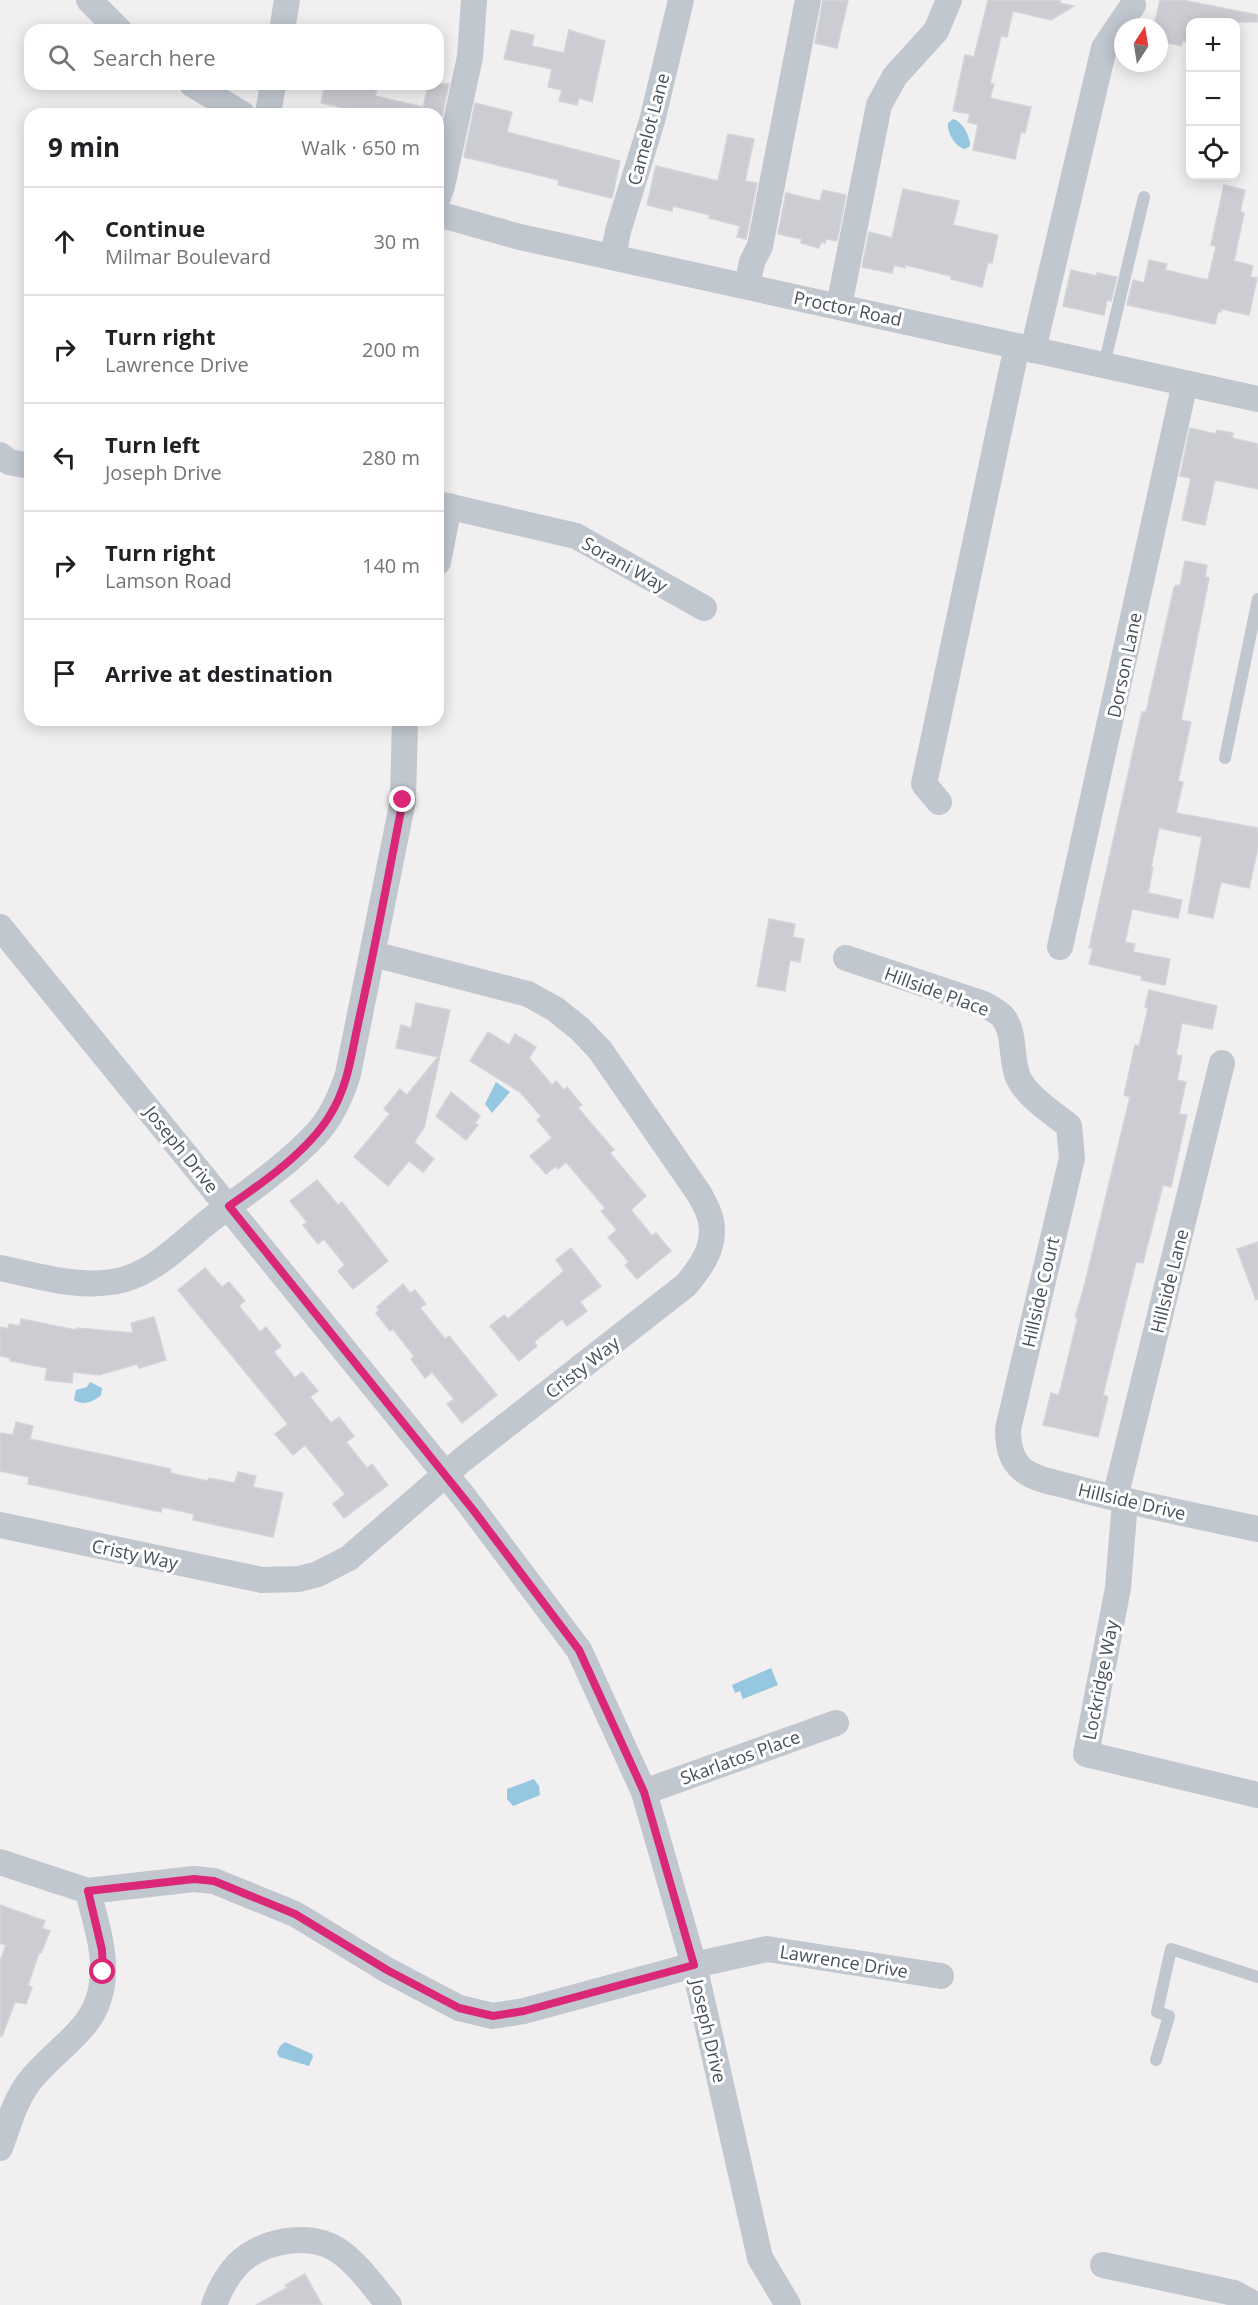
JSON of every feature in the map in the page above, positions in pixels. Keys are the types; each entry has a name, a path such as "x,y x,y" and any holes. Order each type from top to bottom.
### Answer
{"street":[{"path":"89,0 113,24"},
{"path":"283,24 287,0"},
{"path":"444,177 470,57 474,0"},
{"name":"Camelot Lane","path":"613,257 618,231 652,122 681,0"},
{"path":"747,286 760,246 808,0"},
{"path":"839,306 879,105 895,76 936,31 949,0"},
{"path":"939,802 924,784 1025,348 1104,48 1133,5"},
{"path":"202,90 232,108"},
{"path":"269,108 272,90"},
{"name":"Proctor Road","path":"444,216 520,237 1258,399"},
{"name":"Dorson Lane","path":"1060,947 1100,778 1185,383"},
{"path":"0,455 9,462 24,465"},
{"name":"Sorani Way","path":"444,505 576,536 704,608"},
{"path":"0,1268 82,1283 123,1279 159,1260 284,1163 316,1134 330,1117 348,1074 403,800 405,726"},
{"name":"Joseph Drive","path":"0,927 229,1206 445,1475 579,1650 644,1792 694,1965 760,2258 788,2305"},
{"name":"Cristy Way","path":"0,1525 262,1580 299,1579 335,1566 349,1558 445,1475 686,1285 704,1264 711,1241 711,1221 700,1195 600,1050 555,1009 528,994 373,954"},
{"name":"Hillside Place","path":"846,958 984,1004 1002,1016 1011,1032 1018,1078 1040,1103 1069,1126"},
{"name":"Hillside Lane","path":"1120,1500 1222,1063"},
{"name":"Hillside Court","path":"1013,1459 1008,1445 1008,1429 1072,1158 1069,1126"},
{"name":"Hillside Drive","path":"1013,1459 1023,1470 1037,1478 1120,1500 1258,1528"},
{"name":"Lockridge Way","path":"1120,1500 1118,1588 1086,1754 1258,1795"},
{"name":"Skarlatos Place","path":"644,1792 836,1723"},
{"name":"Lawrence Drive","path":"0,1862 88,1891 194,1879 214,1881 295,1914 387,1970 459,2008 493,2016 524,2011 694,1965 767,1948 941,1976"},
{"path":"0,2148 17,2103 28,2083 81,2032 98,2003 103,1972 102,1950 88,1891"},
{"path":"215,2302 238,2265 253,2253 271,2245 293,2240 315,2241 337,2249 356,2264 388,2305"},
{"path":"1103,2265 1234,2293 1256,2305"}],"lane":[{"path":"1104,365 1144,197"},
{"path":"1225,758 1258,599"},
{"path":"1156,2060 1169,2016 1157,2012 1171,1949 1258,1977"}],"water":[{"path":"953,119 963,126 967,134 970,146 965,149 958,146 950,135 948,123"},
{"path":"496,1082 510,1092 492,1113 485,1104"},
{"path":"90,1382 102,1388 101,1395 88,1402 81,1403 74,1400 76,1390 87,1387"},
{"path":"771,1668 778,1685 743,1699 740,1691 735,1693 732,1685"},
{"path":"534,1779 539,1786 540,1795 513,1806 507,1799 507,1789"},
{"path":"285,2042 312,2054 309,2066 279,2057 277,2053"}],"building":[{"path":"823,0 848,0 837,48 815,43"},
{"path":"988,0 1060,0 1060,3 1074,6 1051,20 1013,11 1007,37 1001,36 990,83 994,84 990,98 1031,107 1025,133 1021,132 1015,159 973,150 978,125 968,122 970,114 953,111 965,55 974,57"},
{"path":"1160,0 1182,0 1258,15 1257,22 1240,22 1240,18 1186,18 1186,42 1183,41 1181,46 1168,43 1168,18 1156,18"},
{"path":"511,30 534,35 532,46 564,53 569,30 605,41 592,102 579,98 577,105 559,101 562,90 548,87 552,69 504,59"},
{"path":"444,84 449,84 444,108 423,108 427,90 444,90"},
{"path":"324,90 376,90 375,96 423,107 345,108 321,103"},
{"path":"475,103 512,112 507,132 620,161 612,198 558,185 559,180 464,157"},
{"path":"728,134 754,139 745,181 757,183 746,239 737,237 740,226 709,218 710,215 673,206 672,211 647,205 656,166 718,181"},
{"path":"1224,185 1245,190 1240,212 1244,213 1234,261 1253,266 1250,277 1257,278 1249,315 1221,309 1215,324 1127,305 1133,280 1144,283 1149,260 1167,264 1165,270 1208,280 1216,246 1211,245"},
{"path":"903,189 959,201 953,225 998,235 992,263 988,262 982,287 951,279 951,276 905,265 905,268 894,265 892,273 862,267 869,232 892,238"},
{"path":"823,190 846,195 837,241 826,239 825,243 821,242 819,248 801,243 802,239 778,234 786,193 820,201"},
{"path":"1071,270 1097,276 1097,273 1117,277 1111,301 1107,300 1104,315 1063,306"},
{"path":"1190,428 1216,434 1217,430 1233,433 1232,438 1258,444 1258,489 1215,480 1205,525 1182,520 1191,478 1180,476"},
{"path":"1185,561 1207,565 1205,577 1209,578 1181,720 1191,722 1178,781 1183,782 1176,813 1258,828 1258,847 1249,888 1221,882 1213,918 1188,913 1202,837 1159,828 1148,893 1182,900 1178,918 1132,909 1125,942 1135,944 1133,952 1170,959 1165,985 1141,980 1142,976 1089,964 1093,948 1089,948 1142,712 1146,712 1174,588 1176,585 1180,586"},
{"path":"769,919 795,924 793,937 804,939 800,962 790,960 785,991 757,986"},
{"path":"1149,990 1217,1006 1212,1029 1182,1023 1176,1055 1182,1056 1177,1080 1186,1082 1179,1114 1187,1115 1171,1187 1163,1185 1143,1263 1136,1262 1103,1395 1108,1397 1098,1437 1043,1425 1051,1393 1059,1395 1078,1317 1075,1317 1130,1097 1124,1095 1135,1045 1139,1046 1148,1008 1145,1007"},
{"path":"416,1003 450,1010 424,1128 414,1142 434,1159 423,1172 409,1161 388,1186 354,1157 390,1114 384,1109 400,1089 407,1095 438,1057 396,1048 401,1025 411,1028"},
{"path":"488,1032 509,1045 515,1034 536,1047 529,1058 552,1085 556,1081 564,1090 567,1087 582,1105 578,1108 614,1150 610,1153 646,1196 631,1210 652,1236 656,1233 671,1251 637,1279 625,1265 629,1262 608,1237 617,1230 601,1211 605,1208 566,1162 558,1169 556,1166 546,1174 530,1156 552,1138 537,1120 541,1116 520,1092 470,1061"},
{"path":"451,1092 480,1116 475,1123 478,1125 466,1140 436,1116"},
{"path":"317,1180 338,1205 342,1202 388,1261 353,1289 338,1271 345,1265 324,1239 318,1244 303,1225 307,1222 290,1201"},
{"path":"1258,1242 1258,1299 1256,1300 1237,1249"},
{"path":"571,1248 601,1286 580,1302 587,1311 567,1326 562,1319 534,1342 537,1346 519,1361 490,1326 504,1315 508,1319 564,1271 556,1260"},
{"path":"205,1268 222,1287 229,1282 245,1301 239,1306 260,1332 266,1327 281,1346 274,1352 295,1378 302,1372 318,1391 310,1397 331,1423 339,1417 354,1436 346,1442 367,1468 372,1464 388,1485 344,1518 333,1504 345,1494 305,1445 293,1455 275,1434 288,1424 178,1290"},
{"path":"403,1284 410,1293 415,1290 426,1304 420,1308 445,1339 449,1336 497,1395 462,1423 447,1404 454,1399 432,1372 425,1378 411,1359 414,1356 393,1329 390,1331 376,1313 379,1310 377,1307"},
{"path":"154,1317 166,1360 139,1368 137,1364 99,1375 73,1372 72,1383 45,1380 47,1368 10,1361 10,1358 0,1356 0,1327 8,1329 9,1324 20,1326 21,1319 76,1330 77,1328 133,1333 131,1323"},
{"path":"16,1422 33,1426 30,1439 171,1469 170,1473 208,1481 209,1478 235,1483 238,1472 256,1476 253,1487 283,1493 273,1537 193,1520 194,1514 162,1507 161,1512 28,1484 29,1477 0,1471 0,1433 13,1435"},
{"path":"0,1905 45,1921 42,1928 50,1931 39,1953 28,1985 32,1987 26,2004 15,2002 2,2036 0,2036 0,1962 6,1945 0,1943"},
{"path":"305,2274 322,2305 256,2305 287,2288 285,2285"}],"route":[{"path":"103,1972 102,1950 88,1891 194,1879 214,1881 295,1914 387,1970 459,2008 493,2016 524,2011 694,1965 644,1792 579,1650 474,1511 229,1206 247,1194 316,1134 330,1117 340,1097 348,1074 403,800"}]}
